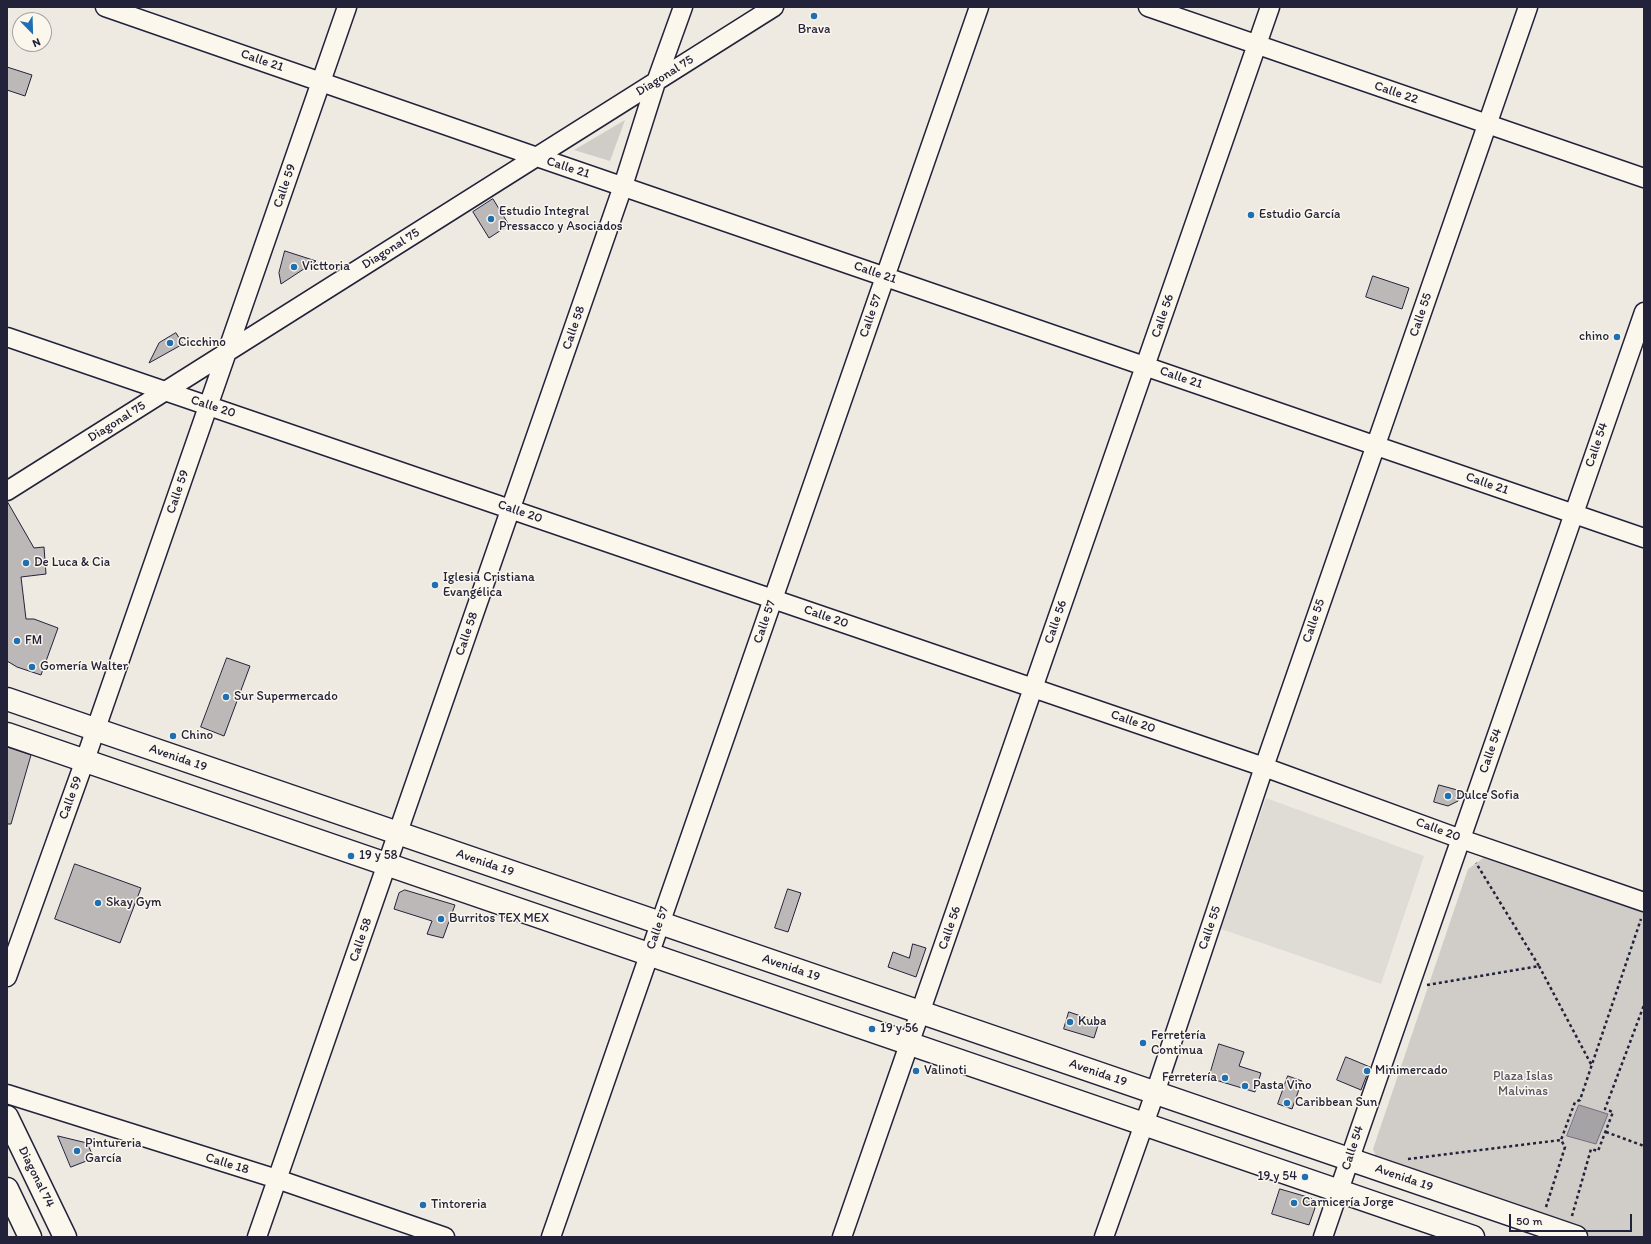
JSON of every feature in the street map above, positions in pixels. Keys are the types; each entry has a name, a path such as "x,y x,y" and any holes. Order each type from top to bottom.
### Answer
{"main road":[{"name":"Avenida 19","path":"7,699 1349,1159 1538,1231 1570,1236"},
{"path":"7,734 1473,1237"},
{"name":"Diagonal 74","path":"7,1117 65,1237"},
{"path":"7,1189 30,1237"}],"street":[{"name":"Calle 21","path":"105,7 536,157 1644,538"},
{"name":"Calle 59","path":"7,977 96,729 347,7"},
{"name":"Calle 58","path":"257,1237 623,186 656,82 683,7"},
{"name":"Diagonal 75","path":"7,491 774,7"},
{"name":"Calle 57","path":"551,1237 979,7"},
{"name":"Calle 22","path":"1148,7 1644,178"},
{"name":"Calle 56","path":"842,1237 1270,7"},
{"name":"Calle 55","path":"1104,1237 1155,1093 1264,767 1528,7"},
{"name":"Calle 54","path":"1324,1237 1349,1159 1408,988 1644,312"},
{"name":"Calle 20","path":"7,337 1264,767 1461,839 1643,909"},
{"name":"Calle 18","path":"7,1094 277,1179 445,1237"}],"path":[{"path":"1461,839 1539,966 1592,1066"},
{"path":"1538,1231 1565,1147 1561,1140 1575,1102 1580,1100 1643,909"},
{"path":"1408,988 1539,966"},
{"path":"1570,1236 1591,1149 1598,1151 1606,1132 1613,1112 1605,1109 1644,1005"},
{"path":"1606,1132 1644,1146"},
{"path":"1403,1159 1561,1140"}],"shaded area":[{"path":"1266,798 1424,856 1381,984 1221,929"},
{"path":"1579,1105 1608,1114 1596,1144 1567,1136"}],"green space":[{"path":"625,120 610,161 574,150"},
{"name":"Plaza Islas Malvinas","path":"1486,856 1644,912 1644,1237 1593,1237 1378,1162 1373,1149 1468,869"}],"building":[{"path":"7,67 32,75 25,96 7,90"},
{"name":"Estudio Integral Pressacco y Asociados","path":"493,199 509,225 489,238 473,212"},
{"name":"Victtoria","path":"285,251 316,261 281,284 279,273"},
{"path":"1373,276 1409,288 1402,309 1366,297"},
{"name":"Cicchino","path":"176,333 183,344 149,363 159,343"},
{"path":"7,501 34,548 44,547 46,574 21,577 26,619 34,619 58,628 41,675 17,667 7,661"},
{"name":"Sur Supermercado","path":"227,658 250,666 224,736 201,727"},
{"path":"7,747 31,755 11,824 7,824"},
{"name":"Dulce Sofia","path":"1439,785 1461,791 1458,801 1448,806 1434,802"},
{"name":"Skay Gym","path":"75,864 141,888 120,943 55,919"},
{"path":"788,889 801,893 788,932 775,928"},
{"path":"405,890 455,905 443,938 427,934 432,921 394,909 399,893"},
{"path":"913,944 926,948 916,977 888,967 893,952 909,958"},
{"path":"1069,1012 1099,1022 1094,1038 1064,1029"},
{"path":"1219,1044 1244,1052 1239,1066 1261,1073 1255,1092 1209,1078"},
{"path":"1346,1057 1370,1067 1361,1090 1337,1080"},
{"path":"1288,1076 1302,1081 1292,1109 1278,1104"},
{"name":"Pintureria García","path":"58,1136 87,1143 94,1158 71,1167"},
{"name":"Carnicería Jorge","path":"1280,1189 1311,1198 1315,1208 1309,1225 1272,1214"}],"place":[{"name":"Brava","path":"814,16"},
{"name":"Estudio García","path":"1251,215"},
{"name":"Estudio Integral Pressacco y Asociados","path":"491,219"},
{"name":"Victtoria","path":"294,267"},
{"name":"chino","path":"1617,337"},
{"name":"Cicchino","path":"170,343"},
{"name":"De Luca & Cia","path":"26,563"},
{"name":"Iglesia Cristiana Evangélica","path":"435,585"},
{"name":"FM","path":"17,641"},
{"name":"Gomería Walter","path":"32,667"},
{"name":"Sur Supermercado","path":"226,697"},
{"name":"Chino","path":"173,736"},
{"name":"Dulce Sofia","path":"1448,796"},
{"name":"19 y 58","path":"351,856"},
{"name":"Skay Gym","path":"98,903"},
{"name":"Burritos TEX MEX","path":"441,919"},
{"name":"Kuba","path":"1070,1022"},
{"name":"19 y 56","path":"872,1029"},
{"name":"Ferretería Continua","path":"1143,1043"},
{"name":"Valinoti","path":"916,1071"},
{"name":"Minimercado","path":"1367,1071"},
{"name":"Ferretería","path":"1225,1078"},
{"name":"Pasta Vino","path":"1245,1086"},
{"name":"Caribbean Sun","path":"1287,1103"},
{"name":"Pintureria García","path":"77,1151"},
{"name":"19 y 54","path":"1305,1177"},
{"name":"Carnicería Jorge","path":"1294,1203"},
{"name":"Tintoreria","path":"423,1205"}]}
